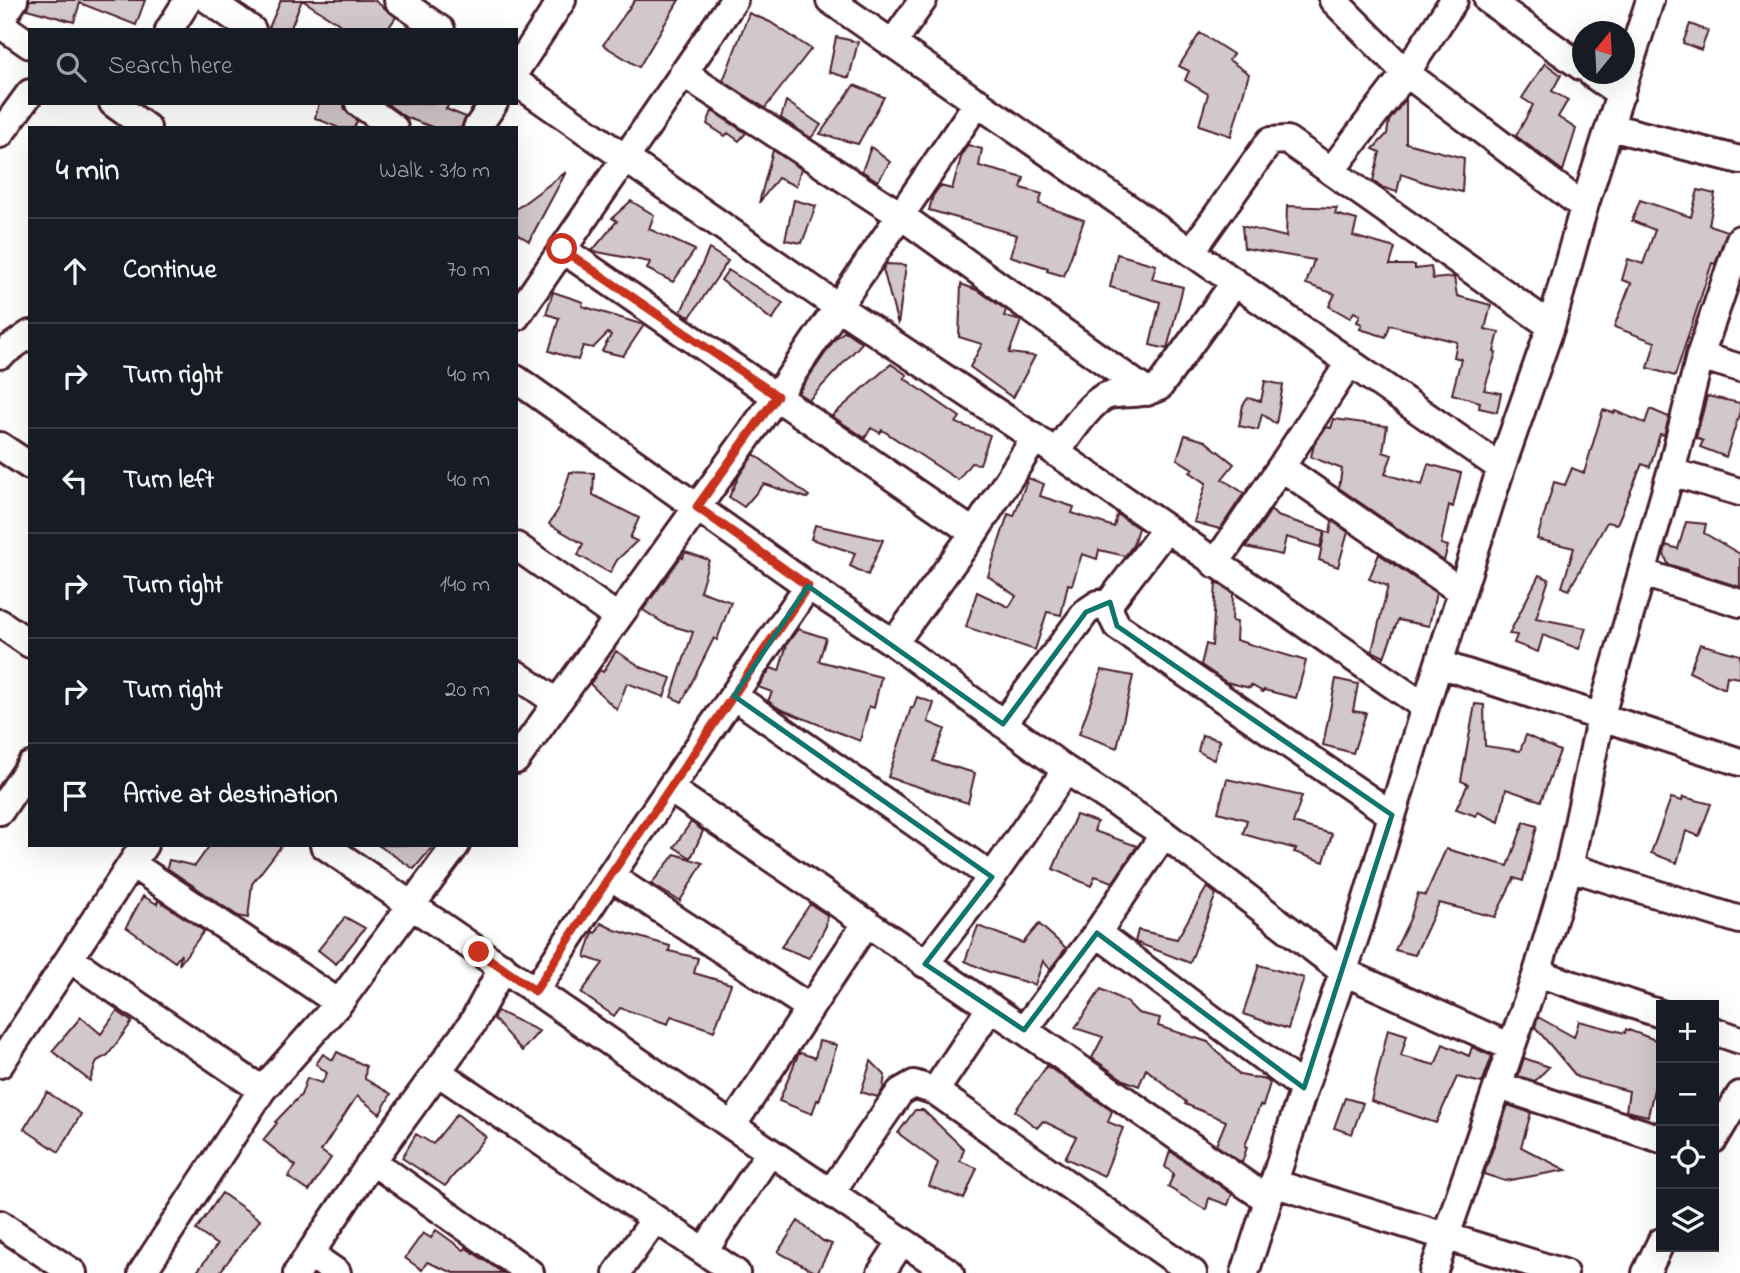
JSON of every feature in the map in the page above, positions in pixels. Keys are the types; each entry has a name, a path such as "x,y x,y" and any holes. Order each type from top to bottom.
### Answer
{"street":[{"path":"14,0 0,23 28,44"},
{"path":"170,28 188,0"},
{"path":"209,0 249,28"},
{"path":"398,0 438,28"},
{"path":"518,67 562,0"},
{"path":"518,314 734,0"},
{"path":"830,0 1501,468"},
{"path":"892,44 923,0"},
{"path":"1333,0 1405,73 1584,207"},
{"path":"1331,171 1405,73 1454,0"},
{"path":"1488,0 1572,59"},
{"path":"1245,1273 1344,972 1501,468 1551,326 1584,207 1650,0"},
{"path":"683,73 900,215 1147,393"},
{"path":"518,83 626,156 838,307 1045,445 1425,707"},
{"path":"1606,84 1621,94"},
{"path":"0,134 28,96"},
{"path":"518,757 777,396 978,103"},
{"path":"118,105 144,126"},
{"path":"362,105 391,126"},
{"path":"478,126 493,105"},
{"path":"1610,127 1740,160"},
{"path":"1191,252 1270,141 1287,140 1551,326"},
{"path":"1433,1273 1537,973 1569,867 1601,715 1671,472 1700,356 1732,284 1740,239"},
{"path":"562,249 974,533"},
{"path":"894,643 974,533 1045,445 1097,400 1119,394 1147,393 1159,387 1235,282"},
{"path":"0,355 28,338"},
{"path":"1700,356 1740,368"},
{"path":"1215,564 1350,362"},
{"path":"518,380 808,586 894,643 1066,771 1164,834 1344,972 1511,1048"},
{"path":"0,446 28,466"},
{"path":"1281,467 1462,592"},
{"path":"1671,472 1740,492"},
{"path":"1165,530 1110,602 1110,612 1117,626 1392,816"},
{"path":"518,547 617,617"},
{"path":"1643,573 1740,603"},
{"path":"535,991 808,586"},
{"path":"1003,724 1086,612 1098,604 1110,602"},
{"path":"0,623 28,643"},
{"path":"1438,664 1740,762"},
{"path":"518,675 556,702"},
{"path":"734,696 992,877"},
{"path":"0,811 7,783 28,767"},
{"path":"925,964 992,877 1066,771"},
{"path":"670,789 925,964 1270,1192 1445,1238 1564,1273"},
{"path":"1024,1030 1097,933 1164,834"},
{"path":"327,847 950,1273"},
{"path":"142,1273 262,1090 339,1003 455,847"},
{"path":"0,1064 138,855 339,1003"},
{"path":"1569,867 1740,920"},
{"path":"610,876 810,1008"},
{"path":"732,1126 867,922"},
{"path":"1097,933 1304,1088"},
{"path":"70,959 262,1090"},
{"path":"337,1273 304,1264 372,1161 439,1073 472,1024 503,967"},
{"path":"1537,973 1656,1012"},
{"path":"935,1091 991,1007"},
{"path":"1719,1033 1740,1040"},
{"path":"439,1073 736,1273"},
{"path":"831,1192 900,1092 914,1084 935,1091 1193,1273"},
{"path":"1499,1086 1656,1137"},
{"path":"1719,1131 1740,1095"},
{"path":"704,1251 770,1152"},
{"path":"372,1161 530,1273"},
{"path":"617,1273 655,1219"},
{"path":"0,1224 73,1273"},
{"path":"881,1273 902,1241"},
{"path":"1646,1273 1656,1252"}],"highlighted area":[{"path":"808,586 1003,724 1086,612 1110,602 1117,626 1392,815 1304,1088 1097,933 1024,1030 925,964 992,877 734,696"}],"building":[{"path":"30,0 145,0 136,25 80,3 74,22 27,9"},
{"path":"281,0 302,0 291,28 269,28"},
{"path":"302,0 374,0 396,17 388,28 346,28"},
{"path":"635,0 679,0 639,67 603,45"},
{"path":"749,13 770,22 811,49 765,108 723,81"},
{"path":"1690,24 1708,31 1701,50 1683,43"},
{"path":"1200,33 1233,54 1229,60 1249,74 1231,136 1199,125 1208,94 1185,80 1189,71 1179,66"},
{"path":"836,37 858,42 849,78 829,72"},
{"path":"1545,63 1561,75 1552,91 1568,100 1558,117 1576,129 1563,171 1516,136 1533,105 1522,98"},
{"path":"854,85 884,97 858,144 820,134"},
{"path":"1406,99 1406,143 1464,158 1462,192 1401,174 1397,192 1381,187 1373,181 1380,152 1373,149 1387,134 1389,121"},
{"path":"786,101 821,125 811,138 781,118"},
{"path":"318,105 344,105 345,110 357,121 355,126 334,126 315,118"},
{"path":"389,105 449,105 446,109 466,117 462,126 430,126 405,117"},
{"path":"712,111 746,133 739,141 728,133 725,136 707,124"},
{"path":"968,145 982,149 979,166 1024,178 1021,188 1042,194 1039,204 1084,220 1064,276 1010,256 1017,235 929,210 933,196 940,186 952,189 962,154"},
{"path":"871,147 890,162 878,181 862,171"},
{"path":"773,150 801,169 796,186 778,178 759,203"},
{"path":"566,172 529,241 518,234 518,208"},
{"path":"1698,190 1715,194 1709,225 1727,231 1715,264 1712,263 1675,376 1648,368 1655,342 1614,327 1631,283 1622,280 1628,259 1643,264 1655,230 1632,221 1640,200 1691,217"},
{"path":"794,200 816,206 802,243 785,240"},
{"path":"631,201 654,215 649,229 695,250 673,282 647,269 650,262 592,251 617,221 612,218"},
{"path":"1287,206 1337,208 1335,214 1357,220 1353,236 1395,248 1390,265 1415,265 1415,269 1431,267 1433,279 1454,277 1457,296 1491,305 1485,329 1499,332 1494,352 1496,353 1484,390 1501,393 1497,412 1479,408 1480,402 1452,394 1461,359 1454,357 1457,342 1390,325 1386,337 1360,329 1362,324 1357,322 1360,315 1354,312 1350,318 1329,306 1335,294 1306,284 1314,260 1244,248 1242,226 1286,237"},
{"path":"709,249 728,261 690,317 681,312"},
{"path":"1117,254 1156,265 1152,279 1183,287 1167,349 1150,345 1160,302 1110,287"},
{"path":"886,264 906,265 898,325 883,269"},
{"path":"728,270 783,303 772,320 721,280"},
{"path":"961,284 979,291 1006,310 1004,316 1021,321 1009,353 1035,356 1013,398 970,367 982,344 959,337"},
{"path":"553,292 583,302 582,306 644,325 623,356 602,351 611,335 608,333 593,348 583,346 578,360 549,351 559,318 546,314"},
{"path":"845,331 862,343 809,400 798,393 835,339"},
{"path":"891,364 907,375 904,378 960,417 956,423 990,435 980,464 971,463 958,480 882,430 880,433 871,428 865,438 832,416"},
{"path":"1265,381 1283,385 1276,424 1262,414 1258,430 1239,426 1243,405 1248,398 1261,401"},
{"path":"1707,396 1740,403 1726,457 1700,447 1703,441 1696,438"},
{"path":"1650,409 1669,417 1664,435 1660,434 1650,467 1642,464 1617,524 1607,522 1569,590 1562,587 1574,548 1537,539 1554,482 1565,485 1572,468 1584,473 1603,410 1615,411 1645,423"},
{"path":"1334,419 1387,426 1383,452 1392,455 1385,474 1422,485 1428,464 1461,473 1453,507 1449,505 1441,544 1448,546 1444,561 1339,488 1342,469 1311,457 1314,445 1326,427 1331,428"},
{"path":"1185,435 1205,441 1234,464 1222,479 1244,493 1220,529 1194,522 1206,483 1190,472 1193,469 1177,459"},
{"path":"754,454 809,496 807,498 764,484 744,507 729,497"},
{"path":"570,472 594,473 593,495 639,518 630,538 637,541 617,560 610,573 578,555 583,544 549,524 558,510"},
{"path":"1028,478 1044,484 1040,496 1074,507 1072,513 1114,527 1117,514 1138,528 1133,545 1125,556 1099,550 1097,559 1082,554 1072,585 1068,584 1061,615 1047,612 1035,650 966,627 977,592 1009,607 1016,596 988,576 1008,514 1014,516"},
{"path":"1271,510 1277,516 1325,531 1320,547 1286,537 1282,555 1246,547"},
{"path":"1332,521 1348,532 1338,567 1319,560 1325,531 1330,533"},
{"path":"1686,522 1706,524 1704,533 1740,554 1740,587 1668,564 1664,554 1666,545 1678,549"},
{"path":"815,525 883,540 868,575 850,566 855,553 811,539"},
{"path":"685,552 709,560 700,591 731,602 717,640 714,638 682,702 671,697 693,632 665,624 643,610"},
{"path":"1379,554 1436,593 1429,626 1398,620 1384,657 1372,651 1388,586 1369,579"},
{"path":"1539,575 1549,579 1536,618 1586,628 1579,649 1543,635 1538,652 1514,643 1517,635 1509,634"},
{"path":"1216,582 1233,593 1232,621 1237,622 1236,640 1306,661 1296,698 1264,690 1263,692 1251,685 1250,688 1226,682 1201,665 1206,644 1212,646"},
{"path":"798,629 826,638 819,661 881,677 874,708 869,706 860,741 780,709 768,701 772,692 758,687 771,668 779,671 787,644"},
{"path":"1700,644 1740,655 1740,678 1727,676 1725,689 1689,672"},
{"path":"616,651 643,668 671,678 664,697 627,683 617,710 590,684 600,670 603,672"},
{"path":"1102,670 1133,676 1117,748 1079,734"},
{"path":"1336,679 1358,684 1353,711 1366,713 1353,753 1323,745"},
{"path":"917,697 934,703 928,722 945,729 933,761 975,773 968,803 888,777"},
{"path":"1475,704 1484,705 1485,746 1520,751 1526,735 1560,751 1541,801 1506,789 1499,822 1478,812 1476,816 1456,809 1468,784 1461,781"},
{"path":"1202,735 1220,740 1214,760 1198,751"},
{"path":"1227,779 1302,796 1293,823 1332,834 1324,862 1294,852 1296,849 1243,834 1247,820 1218,812"},
{"path":"1683,797 1711,804 1699,836 1686,831 1677,863 1651,853 1671,798 1682,801"},
{"path":"1076,815 1097,822 1094,831 1137,846 1113,882 1095,876 1091,886 1053,869"},
{"path":"691,822 703,831 691,858 674,847"},
{"path":"1524,822 1537,826 1523,881 1514,878 1495,917 1439,903 1415,955 1395,950 1410,919 1418,893 1425,896 1446,849 1508,866"},
{"path":"209,847 280,847 252,884 248,918 238,916 167,868 169,860 195,866"},
{"path":"381,847 432,847 414,869"},
{"path":"675,854 703,863 680,901 651,884"},
{"path":"1207,887 1216,894 1190,963 1135,942 1138,930 1177,939"},
{"path":"143,896 157,904 158,900 204,931 179,965 181,954 175,962 126,927"},
{"path":"810,904 827,915 826,926 809,958 781,947"},
{"path":"345,917 365,928 336,964 318,950"},
{"path":"601,923 615,930 670,946 669,951 698,958 694,973 731,984 714,1031 671,1016 668,1024 620,1008 614,1016 581,993 603,963 585,957 593,932 596,933"},
{"path":"1039,924 1066,948 1050,969 1043,961 1035,985 987,971 965,961 978,926 1023,943"},
{"path":"1259,965 1304,978 1288,1029 1243,1014"},
{"path":"1101,989 1127,1002 1138,1013 1160,1018 1158,1026 1208,1042 1240,1075 1270,1083 1245,1146 1247,1147 1242,1163 1216,1145 1226,1121 1185,1104 1186,1102 1146,1069 1139,1086 1124,1080 1092,1058 1103,1037 1075,1028"},
{"path":"117,1011 132,1022 108,1055 97,1061 90,1081 52,1051 81,1017 101,1034"},
{"path":"497,1011 539,1031 522,1051 493,1018"},
{"path":"1538,1017 1574,1037 1579,1021 1625,1033 1626,1029 1656,1040 1656,1080 1648,1116 1626,1111 1629,1091 1577,1077 1535,1027"},
{"path":"1388,1029 1407,1035 1401,1056 1435,1065 1443,1044 1469,1056 1472,1047 1492,1056 1482,1083 1457,1077 1436,1123 1371,1101"},
{"path":"819,1041 837,1045 819,1101 817,1100 812,1114 779,1101 798,1055 801,1053 815,1058"},
{"path":"337,1052 366,1066 365,1079 391,1094 380,1114 357,1096 321,1151 331,1158 309,1191 288,1177 296,1166 263,1140 277,1123 275,1122 301,1095 307,1078 322,1083 327,1073 316,1064 323,1054 333,1060"},
{"path":"1524,1058 1549,1067 1535,1081 1518,1076"},
{"path":"871,1061 885,1075 883,1089 878,1097 861,1092"},
{"path":"1047,1066 1112,1111 1108,1122 1123,1128 1104,1176 1065,1158 1076,1137 1043,1121 1037,1128 1015,1111"},
{"path":"47,1092 81,1114 59,1152 24,1129"},
{"path":"1345,1098 1363,1103 1352,1134 1334,1128"},
{"path":"1508,1105 1531,1113 1521,1147 1566,1170 1505,1181 1484,1174"},
{"path":"915,1110 923,1110 964,1149 960,1161 977,1168 964,1199 929,1186 938,1163 898,1133"},
{"path":"457,1114 486,1137 445,1186 402,1158 416,1134 433,1144"},
{"path":"1170,1151 1232,1194 1228,1205 1209,1198 1206,1210 1168,1187 1174,1174 1165,1167"},
{"path":"222,1193 260,1220 219,1273 196,1273 217,1245 196,1230"},
{"path":"798,1221 823,1241 832,1244 817,1273 778,1252"},
{"path":"436,1230 503,1273 454,1273 427,1262 422,1270 405,1258 423,1233 431,1238"}],"route":[{"path":"479,952 535,991 808,586 697,507 777,396 562,249"}]}
